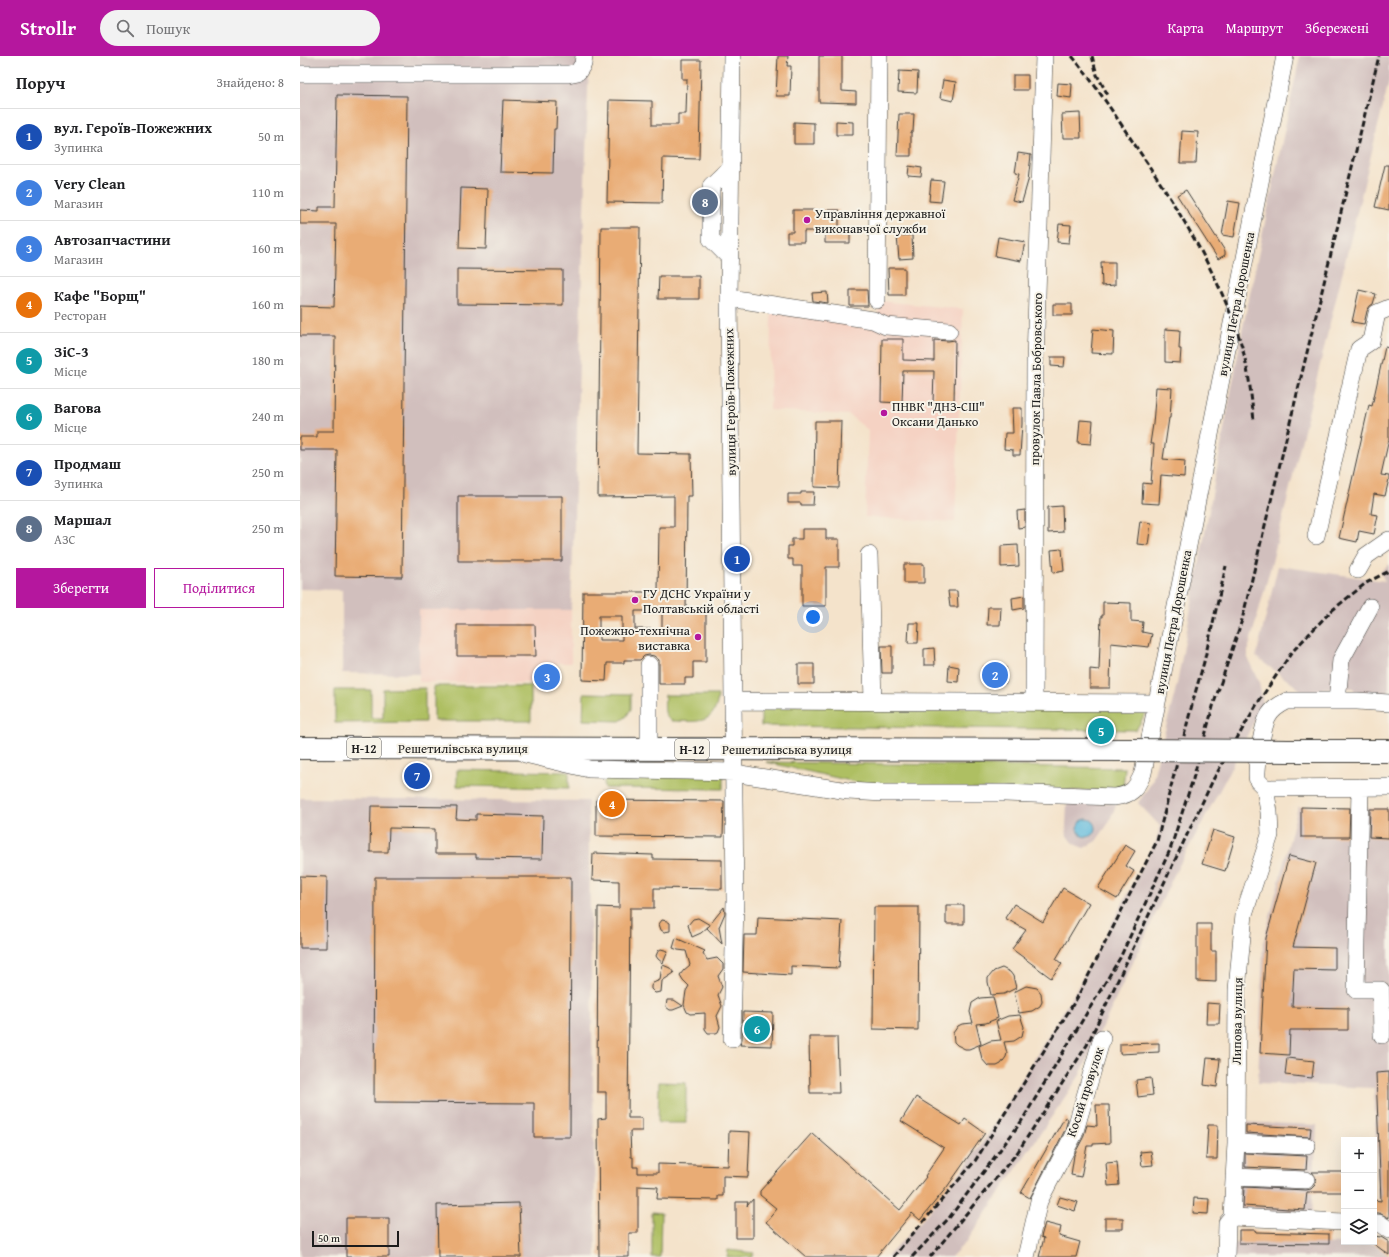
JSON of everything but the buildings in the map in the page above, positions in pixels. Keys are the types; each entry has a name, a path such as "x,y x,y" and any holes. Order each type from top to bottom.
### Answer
{"main road":[{"name":"Решетилівська вулиця","path":"300,748 1389,751"}],"street":[{"path":"300,74 568,74 578,72 583,64 584,56"},
{"name":"вулиця Героїв-Пожежних","path":"732,56 729,298 735,900 732,1040"},
{"path":"877,300 879,56"},
{"name":"провулок Павла Бобровського","path":"1034,702 1035,363 1044,56"},
{"name":"вулиця Петра Дорошенка","path":"500,748 589,769 734,772 848,791 876,793 1005,793 1114,797 1126,796 1140,782 1143,773 1285,56"},
{"path":"729,298 873,320 886,326 949,331"},
{"path":"1316,536 1359,349 1371,341 1377,313 1389,308"},
{"path":"1358,570 1366,556 1389,540"},
{"path":"869,555 873,702"},
{"path":"1337,701 1341,660 1370,607"},
{"path":"649,666 649,748"},
{"path":"733,701 1157,703"},
{"name":"Липова вулиця","path":"1226,1257 1227,1223 1232,1217 1236,1142 1237,990 1244,914 1270,835 1269,812 1265,788 1258,781 1256,772 1264,726 1269,716 1277,706 1287,701 1389,703"},
{"path":"1360,787 1356,990 1381,990 1382,1035"},
{"path":"1265,788 1389,787"},
{"name":"Косий провулок","path":"1026,1257 1039,1201 1074,1134 1102,1038"},
{"path":"1236,1142 1307,1146"},
{"path":"1234,1177 1306,1180"},
{"path":"1232,1217 1341,1222"},
{"path":"1377,1223 1389,1230"}],"shaded area":[{"path":"300,56 592,56 589,60 571,610 419,610 419,674 342,673 342,590 300,589"},
{"path":"1300,56 1389,56 1389,81 1271,566 1248,650 1248,659 1259,683 1263,703 1225,780 1174,875 1080,1075 967,1241 951,1257 887,1257 921,1221 966,1165 991,1130 1076,990 1156,841 1160,826 1138,803 1152,782 1177,684 1243,327"},
{"name":"ПНВК \"ДНЗ-СШ\" Оксани Данько","path":"879,301 963,309 955,522 865,517 868,430 849,415 770,410 771,309 878,315"},
{"path":"1389,564 1389,696 1354,694 1354,688 1323,688 1312,698 1256,657 1278,566 1385,581 1380,572"},
{"path":"418,610 571,610 571,663 557,663 557,672 537,672 537,683 419,682"},
{"path":"300,798 588,801 596,1257 300,1257"},
{"path":"1067,803 1117,803 1108,824 1096,841 1084,848 1076,845 1067,836"},
{"path":"1298,807 1389,809 1389,1202 1378,1198 1377,1137 1376,1137 1374,1088 1258,1083 1263,944"},
{"path":"1241,1122 1317,1125 1312,1214 1238,1209"},
{"path":"1232,1243 1374,1245 1389,1255 1389,1257 1232,1257"}],"green space":[{"path":"434,686 531,686 531,721 434,721"},
{"path":"425,688 425,722 335,723 335,690 371,690 371,718 383,718 383,689"},
{"path":"584,693 631,694 631,709 626,717 620,721 583,720"},
{"path":"665,695 718,695 713,713 709,717 696,721 671,721 665,713"},
{"path":"761,704 1139,710 1146,713 1136,730 761,726"},
{"path":"766,762 1125,768 1123,788 1118,791 882,788"},
{"path":"457,770 569,772 569,788 457,786"},
{"path":"604,774 723,775 723,789 604,788"},
{"path":"659,1082 686,1083 686,1123 658,1123"},
{"path":"652,1212 661,1213 660,1257 652,1257"},
{"path":"728,1250 754,1253 752,1257 727,1257"}],"water":[{"path":"1083,819 1091,819 1096,824 1094,835 1091,837 1083,837 1078,832 1078,824"}],"railway":[{"path":"1072,56 1098,90 1152,170 1181,216 1219,287 1230,312 1245,358 1254,421"},
{"path":"1092,56 1097,75 1109,97"},
{"path":"912,1257 949,1218 1021,1122 1120,958 1170,850 1193,779 1214,703 1242,620 1379,56"},
{"path":"893,1257 975,1161 1077,998 1157,841 1204,662 1226,566"},
{"path":"930,1257 1017,1153 1087,1045 1214,778 1257,704 1292,652 1330,612 1366,583 1389,571"}],"place":[{"name":"Маршал","path":"705,202"},
{"name":"Управління державної виконавчої служби","path":"807,220"},
{"name":"ПНВК \"ДНЗ-СШ\" Оксани Данько","path":"884,413"},
{"name":"вул. Героїв-Пожежних","path":"737,559"},
{"name":"ГУ ДСНС України у Полтавській області","path":"635,600"},
{"name":"Пожежно-технічна виставка","path":"698,637"},
{"name":"Very Clean","path":"995,675"},
{"name":"Автозапчастини","path":"547,677"},
{"name":"ЗіС-3","path":"1101,731"},
{"name":"Продмаш","path":"417,776"},
{"name":"Кафе \"Борщ\"","path":"612,804"},
{"name":"Вагова","path":"757,1029"}]}
